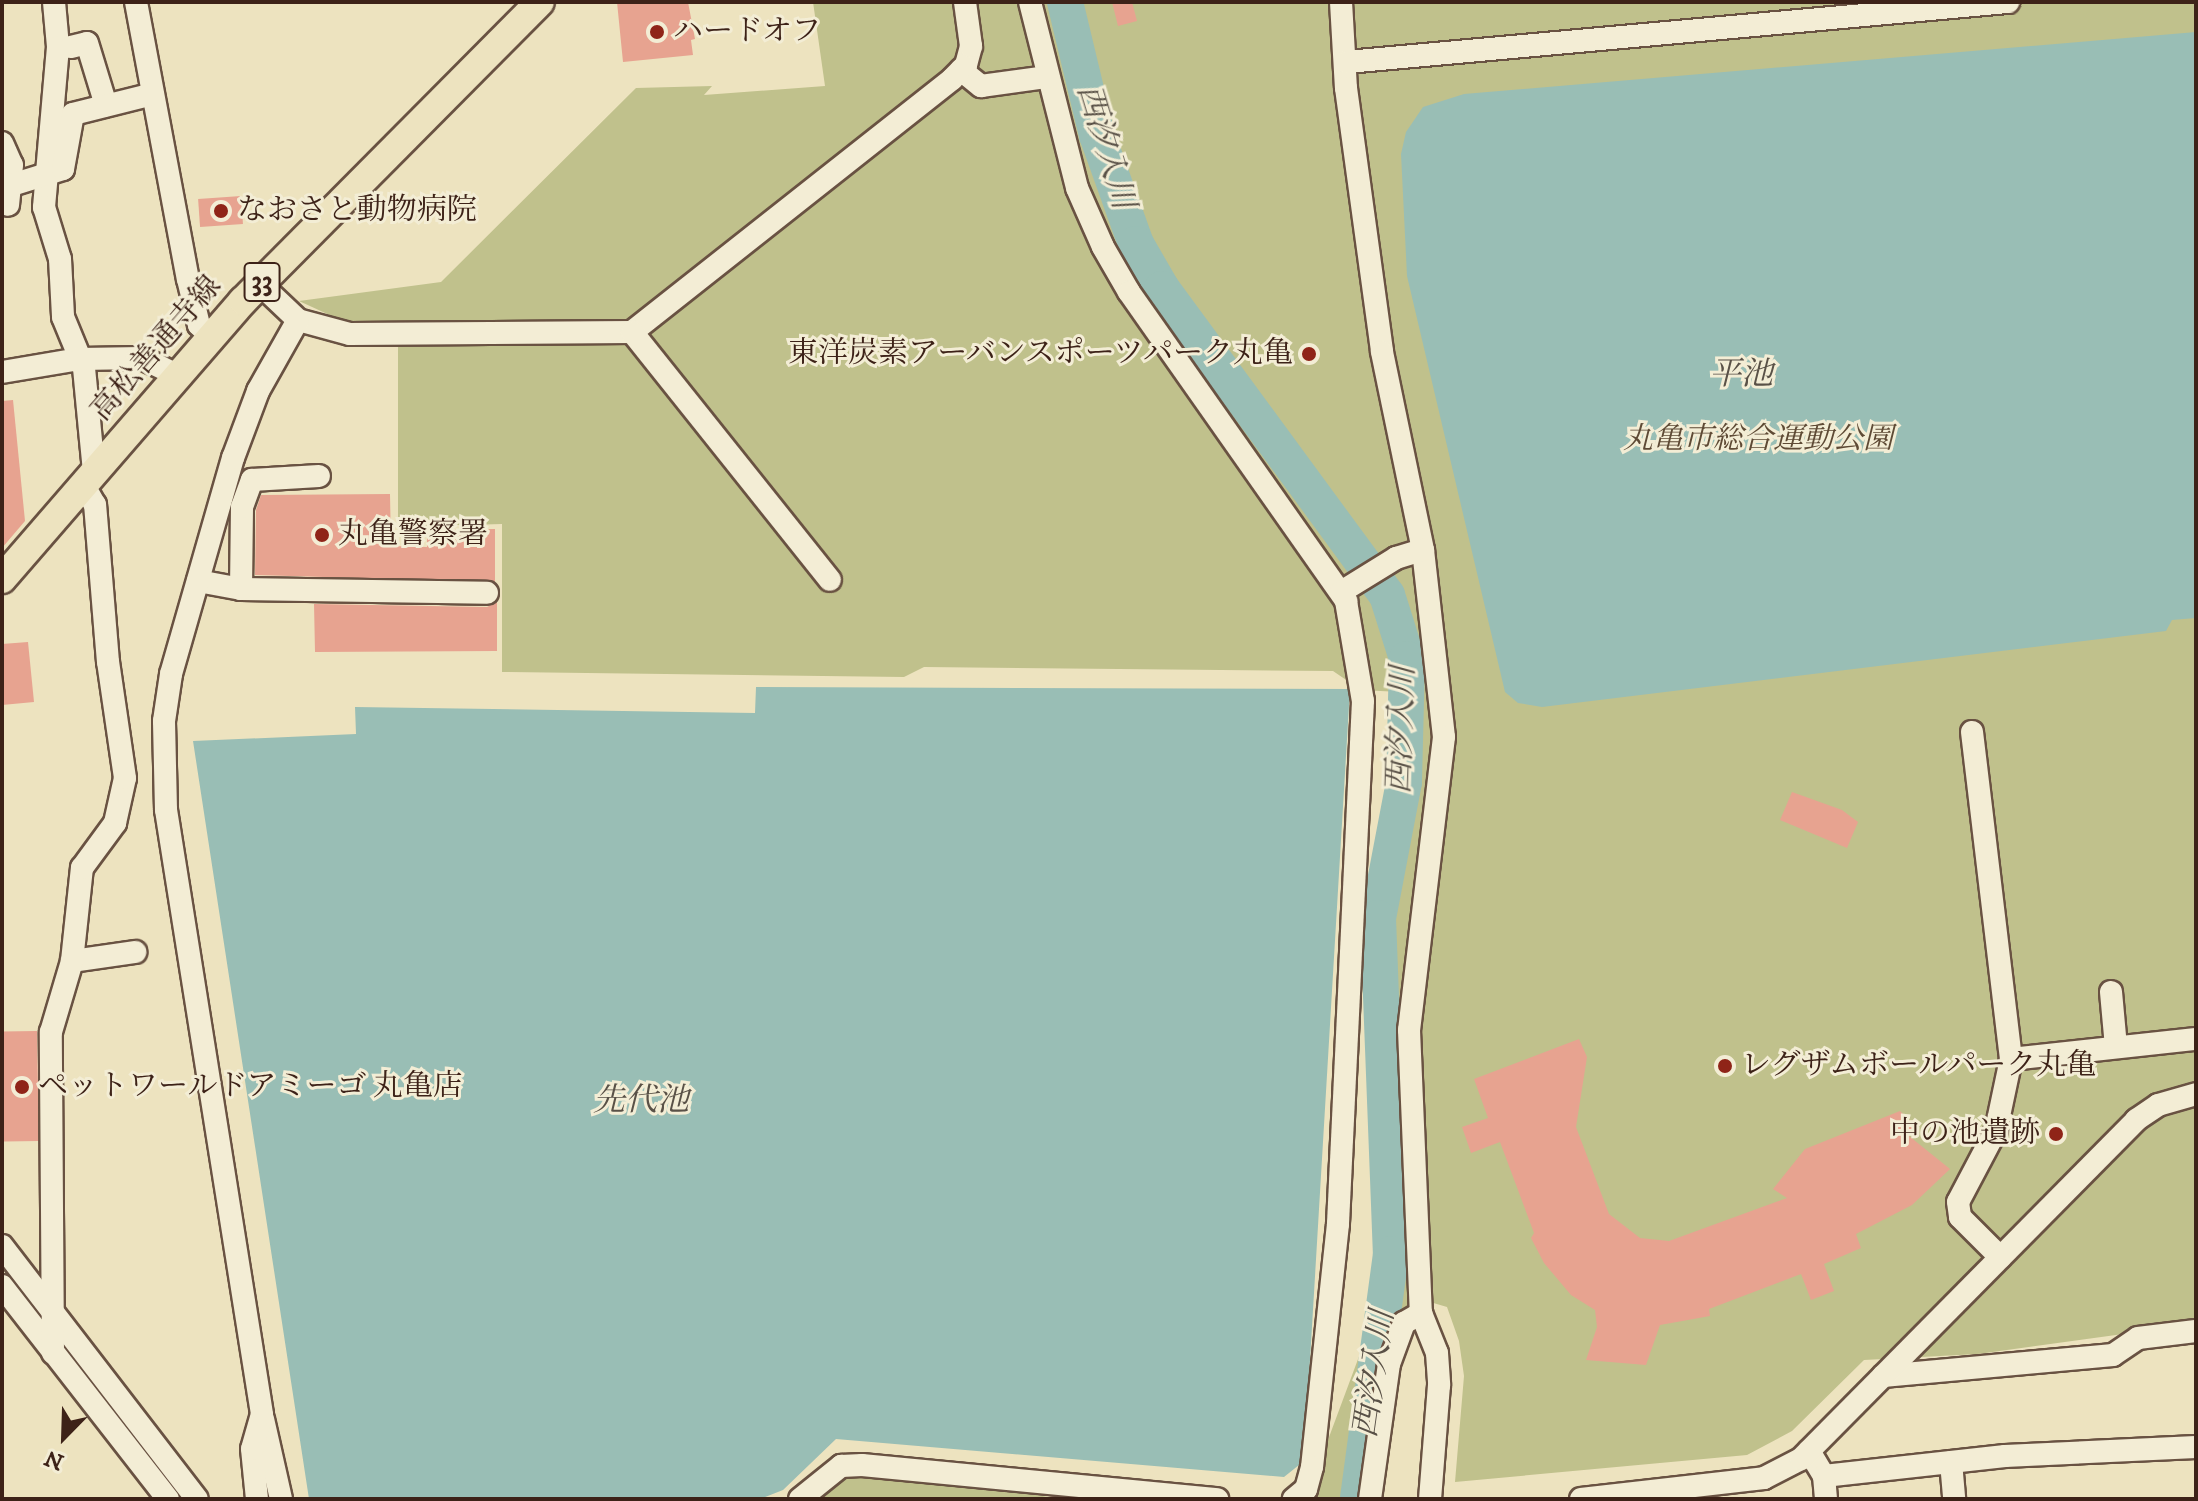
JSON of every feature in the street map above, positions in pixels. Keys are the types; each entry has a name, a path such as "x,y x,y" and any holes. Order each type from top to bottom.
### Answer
{"main road":[{"name":"高松善通寺線","path":"2,579 177,375 260,284 512,16 540,2"}],"street":[{"path":"53,1353 51,1032 72,961 82,868 115,823 125,778 108,662 80,359 63,317 60,259 47,229 48,172 58,47 54,2"},
{"path":"136,2 188,279 199,325 212,337"},
{"path":"260,284 298,320 350,334 632,332 961,70 971,46 965,2"},
{"path":"1030,2 1077,188 1110,258 1341,592 1363,701 1338,1224 1312,1467 1306,1489 1294,1499"},
{"path":"1341,2 1382,352 1423,550 1444,737 1409,1030 1421,1313 1437,1353 1430,1499"},
{"path":"1347,62 2008,2"},
{"path":"71,47 87,43 106,105"},
{"path":"961,70 981,86 1047,77"},
{"path":"7,193 48,172 63,169 73,114 153,94"},
{"path":"2,143 12,165 7,193"},
{"path":"281,1499 262,1414 166,810 164,721 171,674 238,445 271,364 298,320"},
{"path":"632,332 830,580"},
{"path":"2,372 80,359 142,358 177,375"},
{"path":"241,589 242,507 252,480 319,476"},
{"path":"1341,592 1396,558 1423,550"},
{"path":"198,581 241,589 487,593"},
{"path":"1972,732 2011,1059 1996,1130 1958,1202 1960,1217 2000,1257"},
{"path":"72,961 135,952"},
{"path":"2111,992 2116,1047"},
{"path":"2011,1059 2196,1039"},
{"path":"1581,1499 1764,1478 1809,1451 2136,1120 2158,1105 2196,1094"},
{"path":"2,1246 197,1499"},
{"path":"2,1286 168,1499"},
{"path":"1370,1499 1389,1364 1404,1323 1421,1313"},
{"path":"1883,1376 2113,1355 2138,1338 2196,1331"},
{"path":"257,1499 252,1449 262,1414"},
{"path":"1824,1476 1951,1462 2196,1447"},
{"path":"1809,1451 1824,1476 1826,1499"},
{"path":"1951,1462 1954,1499"},
{"path":"800,1499 841,1466 862,1465 1217,1499"}],"green space":[{"name":"丸亀市総合運動公園","path":"813,2 2196,2 2196,1324 1978,1354 1864,1360 1792,1431 1747,1455 1455,1482 1464,1376 1459,1341 1447,1307 1430,1302 1397,1353 1376,1499 1306,1499 1393,1265 1389,917 1397,870 1400,692 1361,690 1333,671 924,667 904,677 502,672 502,524 398,527 398,322 347,323 299,301 441,282 636,88 712,86 704,95 825,86"},
{"path":"838,1475 1019,1492 1060,1499 807,1499"}],"water":[{"name":"平池","path":"2196,32 2196,618 2172,620 2166,631 1542,707 1518,703 1505,692 1407,276 1401,154 1406,132 1423,107 1464,94"},
{"name":"先代池","path":"756,687 1350,689 1304,1461 1284,1477 836,1439 783,1490 760,1499 309,1499 193,741 356,734 355,707 755,713"}],"building":[{"name":"ハードオフ","path":"617,2 688,2 695,39 691,40 693,55 623,62"},
{"path":"1112,2 1132,2 1137,21 1118,26"},
{"name":"なおさと動物病院","path":"241,196 243,224 200,227 198,199"},
{"path":"13,400 25,521 2,548 2,401"},
{"name":"丸亀警察署","path":"390,494 391,546 427,547 427,530 495,529 495,582 255,575 256,510 261,495"},
{"path":"497,602 497,651 315,652 314,604 487,607"},
{"path":"28,642 34,702 2,705 2,644"},
{"path":"1792,792 1842,810 1858,822 1847,848 1780,820"},
{"name":"ペットワールドアミーゴ 丸亀店","path":"37,1031 39,1141 4,1142 2,1032"},
{"path":"1579,1039 1587,1057 1576,1127 1609,1214 1640,1238 1669,1241 1787,1198 1773,1189 1805,1149 1900,1111 1916,1126 1909,1136 1950,1169 1912,1205 1856,1234 1861,1248 1824,1264 1834,1291 1811,1300 1801,1274 1709,1309 1710,1316 1660,1325 1646,1365 1586,1360 1597,1327 1595,1310 1571,1295 1544,1263 1531,1238 1534,1233 1500,1142 1471,1153 1462,1127 1488,1118 1474,1079"}],"waterway":[{"name":"西汐入川","path":"1065,2 1097,135 1136,244 1162,289 1387,595 1407,659 1404,782 1378,918 1391,1254 1358,1499"}],"place":[{"name":"ハードオフ","path":"657,32"},
{"name":"なおさと動物病院","path":"221,211"},
{"name":"東洋炭素アーバンスポーツパーク丸亀","path":"1309,354"},
{"name":"丸亀警察署","path":"322,535"},
{"name":"レグザムボールパーク丸亀","path":"1725,1066"},
{"name":"ペットワールドアミーゴ 丸亀店","path":"22,1087"},
{"name":"中の池遺跡","path":"2056,1134"}]}
